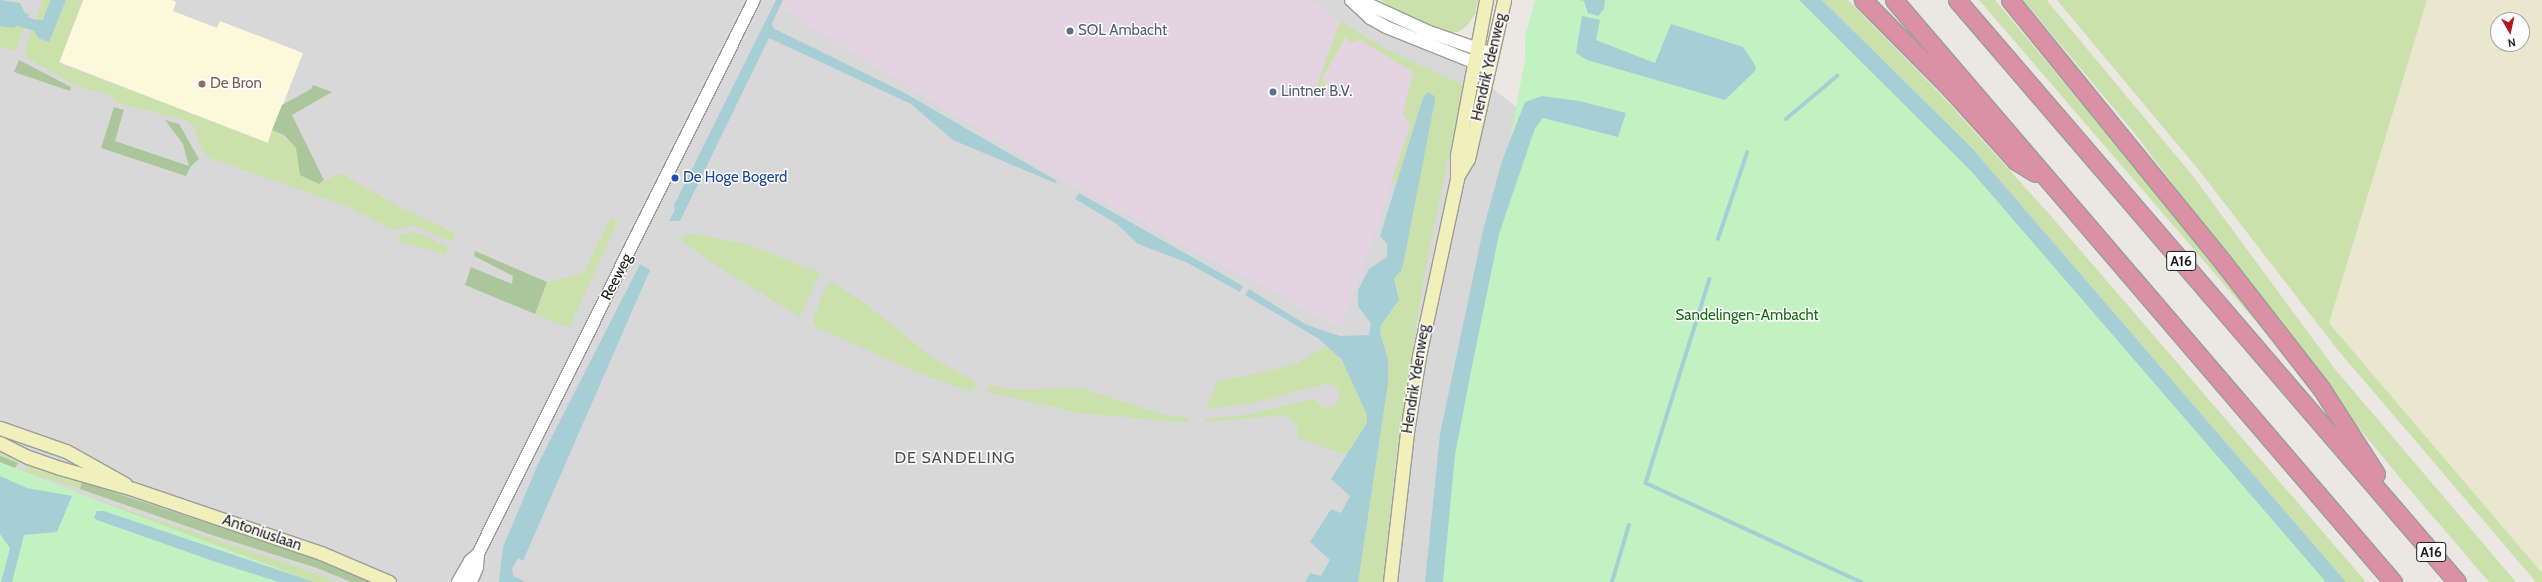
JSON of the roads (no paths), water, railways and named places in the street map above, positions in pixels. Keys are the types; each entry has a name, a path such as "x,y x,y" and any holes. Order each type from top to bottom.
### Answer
{"highway":[{"path":"1863,0 1950,88 2016,161 2053,186"},
{"path":"1894,0 2393,582"},
{"name":"A16","path":"1956,0 2457,582"},
{"name":"A16","path":"2009,0 2222,260 2321,388 2406,522"}],"main road":[{"name":"Hendrik Ydenweg","path":"1390,582 1407,432 1423,328 1457,179 1457,155 1474,62 1475,48 1486,0"},
{"name":"Hendrik Ydenweg","path":"1457,179 1468,159 1504,0"},
{"name":"Antoniuslaan","path":"0,428 66,451 133,489"},
{"name":"Antoniuslaan","path":"0,443 34,459 133,489 321,553 389,582"}],"street":[{"name":"Reeweg","path":"471,582 477,566 478,554 754,0"},
{"path":"1351,0 1370,18 1386,27 1436,49 1488,68"},
{"path":"1359,0 1429,32 1492,54"},
{"name":"Reeweg","path":"458,582 470,561 478,554"}],"water":[{"path":"0,0 20,3 25,13 29,14 26,23 12,28 0,26"},
{"path":"52,0 66,0 49,42 38,38 33,28 36,20 44,20"},
{"path":"776,0 783,0 772,23 773,28 903,92 1057,181 1055,183 953,140 911,104 769,38 680,221 669,221 675,210 674,205"},
{"path":"1580,0 1605,0 1604,9 1598,16 1588,13 1584,1"},
{"path":"1799,0 1822,0 1972,148 2346,582 2326,582 1972,172"},
{"path":"1582,16 1600,20 1596,40 1655,63 1671,24 1743,47 1755,65 1756,70 1725,100 1587,60 1576,53"},
{"path":"1428,92 1434,96 1435,100 1403,265 1401,271 1394,278 1399,300 1381,325 1380,333 1388,359 1388,384 1358,582 1305,582 1310,573 1321,576 1330,560 1310,542 1331,509 1341,513 1350,496 1331,479 1367,423 1367,415 1342,360 1319,339 1245,295 1249,289 1305,324 1327,332 1340,336 1369,335 1371,324 1358,306 1358,290 1369,269 1387,257 1387,244 1380,236 1423,98"},
{"path":"1542,96 1579,101 1626,113 1618,137 1543,118 1535,128 1499,234 1470,376 1455,455 1443,582 1425,582 1440,434 1483,230 1502,161 1525,102"},
{"path":"1079,193 1243,286 1240,292 1186,262 1138,244 1117,224 1075,199"},
{"path":"640,264 650,270 523,561 518,558 512,569 513,576 526,582 499,582 503,547 539,462"},
{"path":"0,476 27,488 72,496 57,532 24,535 12,582 1,582 10,548 0,534"},
{"path":"97,511 104,511 314,582 279,582 216,562 97,520 94,518"}],"waterway":[{"path":"0,14 45,28 56,0"},
{"path":"1786,119 1837,76"},
{"path":"1718,239 1747,153"},
{"path":"1710,279 1646,483 1861,582"},
{"path":"1612,582 1629,525"}],"place":[{"name":"SOL Ambacht","path":"1070,31"},
{"name":"De Bron","path":"202,84"},
{"name":"Lintner B.V.","path":"1273,92"},
{"name":"De Hoge Bogerd","path":"675,178"}],"district":[{"name":"DE SANDELING","path":"955,458"}],"park label":[{"name":"Sandelingen-Ambacht","path":"1747,316"}]}
